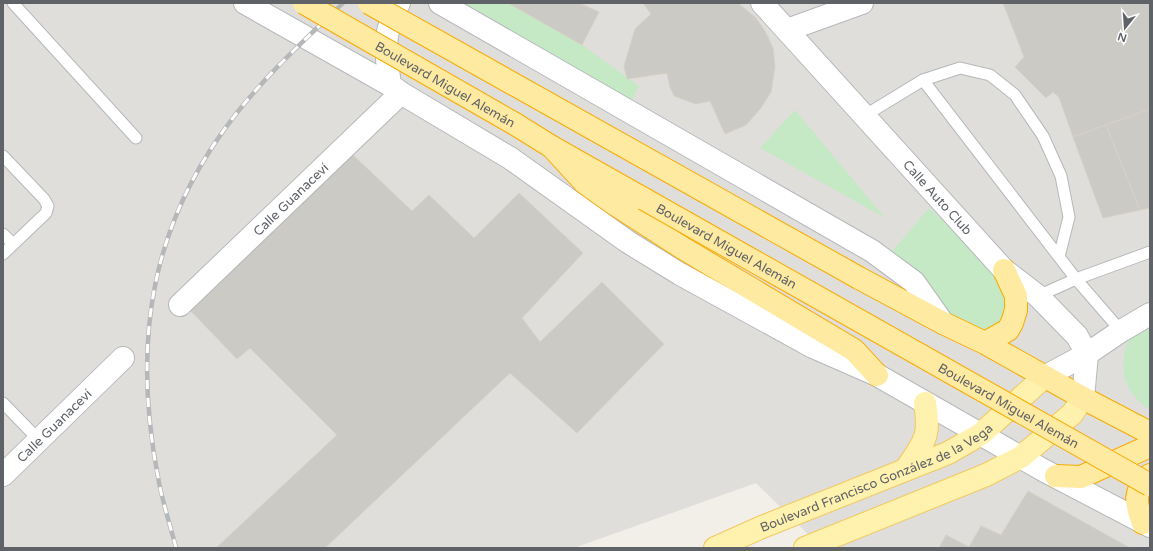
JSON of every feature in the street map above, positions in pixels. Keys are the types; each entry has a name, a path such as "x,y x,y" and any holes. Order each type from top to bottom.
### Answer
{"highway":[{"name":"Boulevard Miguel Alemán","path":"304,3 508,120 552,147 1150,485"},
{"path":"369,3 859,278 943,323 985,343 1044,377 1150,433"},
{"path":"552,147 585,183 613,203 681,247 854,350 877,375"},
{"path":"985,343 1008,330 1016,310 1016,296 1004,270"},
{"path":"1056,476 1081,477 1150,446"},
{"path":"1147,524 1137,506 1137,494 1150,475"}],"main road":[{"name":"Boulevard Francisco González de la Vega","path":"715,548 762,527 948,453 981,434 1044,377"},
{"path":"805,548 986,475 1021,457 1072,414 1083,398"},
{"path":"906,469 924,443 928,419 926,403"}],"street":[{"path":"396,89 388,65 387,37 399,3"},
{"path":"440,3 872,251 895,266 914,282 943,323"},
{"name":"Calle Auto Club","path":"762,3 1004,270 1038,296 1077,336 1087,354"},
{"path":"787,30 862,3"},
{"path":"250,4 396,89 510,158 628,242 680,274 812,347 877,375 1021,457 1147,524"},
{"name":"Calle Guanaceví","path":"180,305 396,89"},
{"path":"1044,377 1087,354 1150,314"},
{"path":"1083,398 1087,354"},
{"name":"Calle Guanaceví","path":"3,476 122,358"}],"lane":[{"path":"13,3 136,138"},
{"path":"864,116 923,80 960,68 990,75 1015,94 1043,136 1061,176 1069,217 1059,257"},
{"path":"923,80 1076,279 1121,331"},
{"path":"3,156 44,199 48,206 46,212 3,254"},
{"path":"3,234 13,244"},
{"path":"1038,296 1076,279 1150,252"},
{"path":"3,403 39,440"}],"shaded area":[{"path":"3,3 1150,3 1150,548 822,548 756,483 574,548 3,548"}],"green space":[{"path":"449,3 508,3 582,45 639,86 628,108"},
{"path":"795,110 885,218 760,148"},
{"path":"929,208 1001,274 1011,302 1007,324 983,336 948,317 889,255"},
{"path":"1150,319 1150,410 1134,396 1130,390 1125,376 1124,361 1126,346 1129,339 1139,327"}],"building":[{"path":"508,3 579,3 599,12 582,45"},
{"path":"643,3 738,3 756,18 765,31 773,48 775,67 771,92 761,108 746,125 725,134 710,101 696,104 674,96 670,87 667,73 627,79 624,66 635,29 651,14"},
{"path":"1003,3 1150,3 1150,109 1073,137 1059,97 1053,92 1046,98 1015,67 1024,57"},
{"path":"1150,109 1150,208 1140,210 1106,125"},
{"path":"1106,125 1140,210 1103,218 1073,137"},
{"path":"352,154 412,211 429,195 474,238 519,193 583,253 522,318 540,342 602,282 664,344 577,433 510,373 325,548 216,548 337,435 250,348 237,359 187,307"},
{"path":"1028,491 1130,548 939,548 946,535 969,547 981,526 1001,535"}],"railway":[{"path":"176,548 158,477 150,427 147,379 149,332 155,286 167,241 184,198 207,155 236,114 274,70 343,3"}]}
